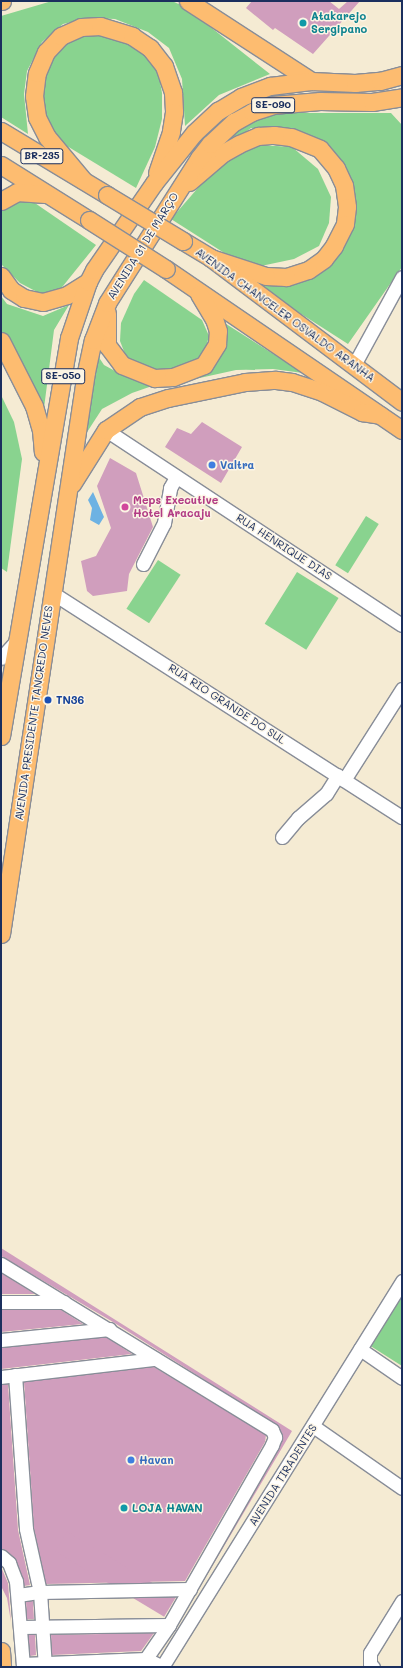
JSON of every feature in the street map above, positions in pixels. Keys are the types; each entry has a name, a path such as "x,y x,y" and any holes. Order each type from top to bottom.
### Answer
{"main road":[{"path":"188,1 311,81"},
{"path":"83,180 47,137 37,116 34,96 37,73 46,52 61,36 81,27 100,26 132,36 150,48 164,66 173,92 174,112 171,132 154,183"},
{"name":"SE-090","path":"154,183 194,133 218,111 241,97 262,89 311,81 355,83 380,81 402,75"},
{"name":"SE-090","path":"179,188 210,144 234,122 252,112 273,105 293,102 372,102 402,97"},
{"name":"AVENIDA CHANCELER OSVALDO ARANHA","path":"1,131 211,258 402,402"},
{"path":"179,188 195,179 223,153 239,144 258,136 274,135 292,137 320,149 336,168 344,185 347,207 345,224 334,246 324,259 308,270 286,277 266,276 211,258"},
{"name":"BR-235","path":"1,165 195,288 402,430"},
{"name":"SE-050","path":"1,736 19,638 45,472 70,338 88,282 154,183"},
{"name":"AVENIDA 31 DE MARÇO","path":"67,491 93,340 107,303 179,188"},
{"path":"1,200 17,192 47,194"},
{"path":"1,276 11,290 24,298 43,302 67,295 88,282"},
{"path":"107,303 108,345 113,355 122,365 137,373 155,378 173,377 204,365 217,344 218,331 214,319 195,288"},
{"path":"1,341 34,406 41,430 45,472"},
{"path":"67,491 106,430 140,407 168,398 261,379 292,382 322,392 362,412 380,415"},
{"name":"AVENIDA PRESIDENTE TANCREDO NEVES","path":"1,934 67,491"},
{"path":"1,1651 2,1667"}],"street":[{"path":"354,366 398,292 402,276"},
{"name":"RUA HENRIQUE DIAS","path":"106,430 402,625"},
{"path":"143,564 164,523 170,488 176,477"},
{"name":"RUA RIO GRANDE DO SUL","path":"51,592 402,817"},
{"path":"1,658 19,638"},
{"path":"282,837 298,818 326,794 341,778 402,689"},
{"path":"1,1264 110,1329 155,1359 272,1430 274,1437 272,1446 169,1625 143,1663"},
{"name":"AVENIDA TIRADENTES","path":"163,1667 402,1281"},
{"path":"1,1302 64,1302"},
{"path":"1,1340 110,1329"},
{"path":"360,1349 402,1378"},
{"path":"1,1377 155,1359"},
{"path":"15,1375 26,1529 40,1592 45,1665"},
{"path":"313,1426 402,1488"},
{"path":"1,1556 9,1563 18,1595 23,1665 143,1663 163,1667"},
{"path":"18,1595 40,1592 190,1589"},
{"path":"371,1662 402,1601"},
{"path":"21,1627 169,1625"}],"green space":[{"path":"52,1 172,1 185,7 270,74 219,95 185,126 182,79 169,48 148,32 115,19 89,18 63,24 42,42 27,71 24,94 28,134 1,117 1,16"},
{"path":"73,33 117,34 150,57 159,76 162,93 162,119 155,147 136,188 62,143 45,118 39,95 45,62"},
{"path":"275,113 391,113 402,125 402,267 348,344 256,285 283,285 310,279 330,261 351,211 314,139 292,128 251,128 206,163 228,136 249,121"},
{"path":"260,145 292,147 318,169 331,197 329,223 319,246 294,259 261,266 229,256 171,219 204,181 231,157"},
{"path":"29,199 96,245 59,291 41,294 20,283 1,264 1,206"},
{"path":"144,280 202,320 209,336 202,363 173,376 127,359 120,341 121,323 134,294"},
{"path":"1,296 7,304 43,316 69,305 54,330 43,416 1,330"},
{"path":"223,322 303,373 273,369 236,370 186,381"},
{"path":"94,350 104,365 115,371 155,385 132,393 102,409 80,443"},
{"path":"1,395 14,422 22,459 7,572 1,568"},
{"path":"366,516 379,524 348,573 335,565"},
{"path":"158,560 181,575 149,623 126,609"},
{"path":"297,572 339,598 306,650 265,624"},
{"path":"402,1293 402,1366 369,1345"}],"water":[{"path":"93,492 104,517 99,525 90,520 92,508 88,500"}],"building":[{"name":"Atakarejo Sergipano","path":"252,1 329,1 339,9 348,1 360,1 313,54 275,28 273,30 246,8"},
{"name":"Valtra","path":"202,422 242,447 221,483 165,447 177,428 191,434"},
{"name":"Meps Executive Hotel Aracaju","path":"110,458 136,473 153,527 129,574 127,591 93,596 87,591 81,561 96,556 111,528 97,486"},
{"path":"1,1248 292,1431 197,1592 279,1449 283,1439 279,1427 113,1322 1,1256"},
{"path":"1,1273 35,1294 1,1294"},
{"path":"1,1310 61,1310 83,1324 1,1332"},
{"path":"106,1337 132,1354 1,1369 1,1348"},
{"name":"Havan","path":"154,1367 266,1435 265,1442 185,1581 46,1584 34,1528 24,1382"},
{"path":"8,1384 18,1530 30,1585 24,1586 16,1560 1,1548 1,1385"},
{"path":"67,1532 176,1597 164,1617 55,1551"},
{"path":"1,1567 8,1583 11,1622 7,1598 1,1586"},
{"path":"26,1601 33,1601 34,1619 27,1619"},
{"path":"154,1633 141,1651 52,1655 51,1635"},
{"path":"28,1635 35,1635 36,1655 30,1656"}],"place":[{"name":"Atakarejo Sergipano","path":"303,23"},
{"name":"Valtra","path":"212,465"},
{"name":"Meps Executive Hotel Aracaju","path":"125,507"},
{"name":"TN36","path":"48,700"},
{"name":"Havan","path":"131,1460"},
{"name":"LOJA HAVAN","path":"124,1508"}]}
